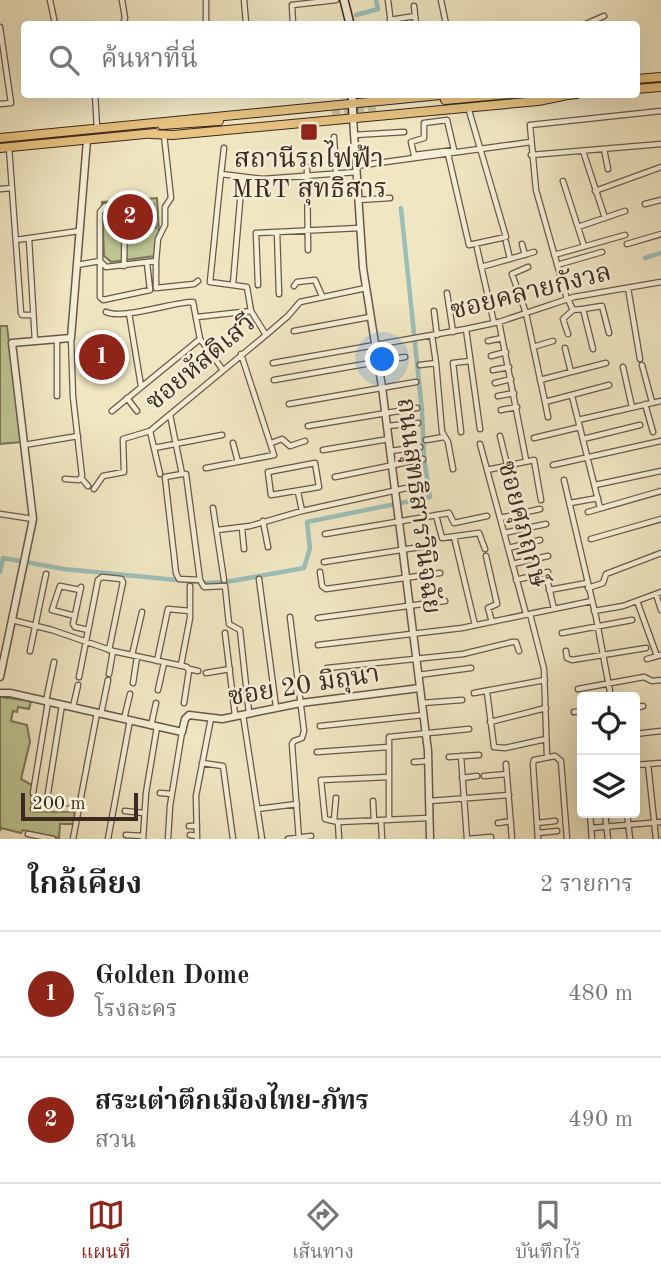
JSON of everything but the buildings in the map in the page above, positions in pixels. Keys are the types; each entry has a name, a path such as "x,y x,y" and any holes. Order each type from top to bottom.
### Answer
{"main road":[{"path":"344,0 349,21"},
{"path":"640,79 661,77"},
{"path":"640,89 661,87"},
{"path":"5,147 87,140 149,129 172,120 332,113 353,118 375,109 431,98"},
{"path":"375,109 474,98"},
{"path":"375,109 514,98"},
{"path":"0,138 97,129 149,129 164,134 332,113 352,99 375,109 434,110 552,98"},
{"name":"ถนนสุทธิสารวินิจฉัย","path":"352,99 353,118"}],"street":[{"path":"50,0 54,21"},
{"path":"122,0 124,21"},
{"path":"206,0 206,21"},
{"path":"244,0 246,21"},
{"path":"293,21 292,5 336,0"},
{"path":"388,0 391,21"},
{"path":"442,0 446,21"},
{"path":"414,6 416,21"},
{"path":"395,21 415,16"},
{"path":"593,21 604,16"},
{"path":"0,27 11,103 0,104"},
{"path":"95,98 97,129"},
{"path":"448,154 469,245 504,238 506,234 468,107"},
{"path":"434,110 436,122"},
{"path":"573,310 567,299 536,190 530,125 661,111"},
{"name":"ถนนสุทธิสารวินิจฉัย","path":"353,118 366,288 386,413 426,733 430,839"},
{"path":"448,121 454,150 414,155 412,141 424,138 424,123 436,122 448,121"},
{"path":"354,135 404,132"},
{"path":"164,134 171,198 165,207 165,225 158,239 156,288 194,284 198,281"},
{"path":"334,137 336,174"},
{"path":"87,140 71,338 73,397 82,479 88,486"},
{"path":"221,174 242,178 336,174 479,148 531,142"},
{"path":"531,155 661,144"},
{"path":"5,147 12,188 21,313 33,315"},
{"path":"224,148 210,282 248,288 250,311 266,335"},
{"path":"604,149 608,169"},
{"path":"583,151 605,218"},
{"path":"307,167 308,250"},
{"path":"595,191 661,167"},
{"path":"233,284 242,178"},
{"path":"563,181 584,246"},
{"path":"0,188 12,188"},
{"path":"358,200 390,198"},
{"path":"645,204 661,200"},
{"path":"124,266 129,204 105,206 100,212 100,297 103,300 150,290 147,262"},
{"path":"578,226 625,212"},
{"path":"258,285 256,233 360,228"},
{"path":"16,240 79,231"},
{"path":"277,232 279,294"},
{"path":"627,244 661,234"},
{"path":"554,255 625,235"},
{"path":"29,239 35,341"},
{"path":"506,242 510,259"},
{"path":"522,244 525,255"},
{"path":"477,248 506,352 526,460"},
{"path":"481,267 534,252"},
{"path":"557,265 602,252"},
{"path":"77,265 100,261 109,267 156,261"},
{"path":"528,267 512,274 526,313 548,417"},
{"path":"294,286 297,282 315,280 322,296"},
{"name":"ซอยคลายกังวล","path":"375,345 496,323 567,299 661,282"},
{"name":"ซอยหัสดิเสวี","path":"94,489 103,476 124,472 123,439 150,431 266,335 300,302 366,288"},
{"path":"628,288 641,362 652,402"},
{"path":"447,293 453,332"},
{"path":"106,312 129,313 192,302 200,339 223,370"},
{"path":"568,334 562,319 573,310 602,306 609,333"},
{"path":"583,309 593,349"},
{"path":"197,317 250,311"},
{"path":"434,311 436,363 444,437 447,439 453,469"},
{"path":"129,313 142,386"},
{"path":"294,331 370,317"},
{"path":"466,329 480,429"},
{"path":"0,677 33,519 12,343 71,338"},
{"path":"488,341 502,338"},
{"path":"57,339 57,396"},
{"path":"112,411 200,339"},
{"path":"533,347 553,341"},
{"path":"274,363 375,345"},
{"path":"565,348 571,372"},
{"path":"491,356 506,352"},
{"path":"206,468 271,457 275,454 241,354"},
{"path":"274,380 405,357"},
{"path":"461,432 453,363 470,361"},
{"path":"420,365 436,363"},
{"path":"540,380 606,363"},
{"path":"493,370 509,367"},
{"path":"623,367 632,407"},
{"path":"495,383 511,379"},
{"path":"289,404 416,382"},
{"path":"544,402 609,385"},
{"path":"498,396 514,393"},
{"path":"572,396 600,508"},
{"path":"127,398 137,411"},
{"path":"578,420 661,401"},
{"path":"645,404 653,432"},
{"path":"501,410 517,407"},
{"path":"308,426 417,408"},
{"path":"170,414 182,474"},
{"path":"387,426 418,422"},
{"path":"583,439 640,425"},
{"path":"534,438 580,426"},
{"path":"150,431 160,474"},
{"path":"154,449 222,435"},
{"path":"23,445 78,436"},
{"path":"500,436 517,505"},
{"path":"426,439 444,437"},
{"path":"271,443 283,439 290,446 305,441"},
{"path":"323,450 389,439"},
{"path":"553,465 661,441"},
{"path":"233,443 238,463"},
{"name":"ซอยศุภฤกษ์","path":"480,444 516,580 542,659 547,757"},
{"path":"390,451 420,447"},
{"path":"335,477 423,459"},
{"path":"487,470 533,460 541,500"},
{"path":"315,463 319,487 298,492 271,496 267,473 315,463"},
{"path":"595,485 661,471"},
{"path":"201,582 186,474 165,477 176,573 180,579 201,582 222,585 225,588 229,624 239,627 240,630 242,714"},
{"path":"65,479 82,479"},
{"path":"564,480 610,692"},
{"path":"217,530 242,527 420,485"},
{"path":"588,512 661,491"},
{"path":"298,492 302,511"},
{"path":"569,503 598,498"},
{"path":"213,508 224,580"},
{"path":"500,518 541,509"},
{"path":"325,534 450,513 454,523 487,516"},
{"path":"0,514 33,519"},
{"path":"436,516 442,538 480,533 485,549"},
{"path":"591,539 661,519"},
{"path":"263,521 268,547"},
{"path":"504,533 546,524"},
{"path":"242,527 244,549"},
{"path":"454,537 475,625"},
{"path":"508,548 540,540"},
{"path":"324,562 433,545"},
{"path":"549,590 604,582 606,574 661,554"},
{"path":"512,564 548,555"},
{"path":"486,556 497,604 488,608 492,622"},
{"path":"320,572 322,586 326,589 440,573"},
{"path":"516,580 548,572"},
{"path":"30,651 46,574"},
{"path":"73,839 108,677 123,584 121,579 99,579 79,677"},
{"path":"259,579 276,708"},
{"path":"548,583 554,609"},
{"path":"75,616 52,610 60,586 81,589 73,626 88,630"},
{"path":"180,665 190,611 190,586"},
{"path":"594,611 658,593 661,610"},
{"path":"318,618 445,601"},
{"path":"318,645 475,625 592,601"},
{"path":"637,601 659,655 647,659"},
{"path":"157,661 167,610 190,611"},
{"path":"133,683 142,612"},
{"path":"290,617 304,735 292,744 299,838"},
{"path":"12,620 36,625 111,650 198,671"},
{"path":"562,634 632,620"},
{"path":"225,633 230,669 242,714 262,839"},
{"path":"327,668 463,654 512,642 516,642 519,651"},
{"path":"566,651 569,660 646,648"},
{"path":"33,793 54,662"},
{"path":"158,690 164,663"},
{"path":"418,675 471,668"},
{"path":"184,703 189,669"},
{"path":"206,673 230,669"},
{"path":"578,688 644,677 652,681 661,680"},
{"path":"474,693 545,680"},
{"path":"73,707 78,685"},
{"name":"ซอย 20 มิถุนา","path":"182,732 186,716 222,719 301,703 420,688"},
{"path":"487,692 492,741 496,748 546,739"},
{"path":"0,694 10,693 182,732 168,839"},
{"path":"108,839 130,694"},
{"path":"422,703 462,700"},
{"path":"126,835 143,838 156,703"},
{"path":"48,793 62,705"},
{"path":"490,722 546,708"},
{"path":"320,726 423,715"},
{"path":"197,833 196,796 211,717"},
{"path":"389,820 389,737 469,729"},
{"path":"640,733 661,731"},
{"path":"317,752 388,747"},
{"path":"449,757 479,755"},
{"path":"557,831 538,836 533,764 534,760 555,756 561,761 567,839"},
{"path":"461,757 467,839 491,837"},
{"path":"414,762 428,761"},
{"path":"202,762 223,766 233,839"},
{"path":"640,765 661,763"},
{"path":"506,764 512,839"},
{"path":"648,764 656,839"},
{"path":"484,776 507,774"},
{"path":"463,778 477,776"},
{"path":"388,777 321,780 324,816 327,820 336,821 429,818"},
{"path":"160,793 172,794"},
{"path":"428,801 509,795"},
{"path":"336,798 339,839"},
{"path":"373,800 374,821"},
{"path":"257,808 297,804"},
{"path":"33,809 78,809"},
{"path":"125,811 144,813"},
{"path":"590,818 592,839"},
{"path":"606,818 608,839"},
{"path":"628,818 630,839"},
{"path":"382,820 382,839"},
{"path":"498,823 511,821"},
{"path":"537,823 555,821"},
{"path":"591,828 661,822"},
{"path":"189,826 197,833"},
{"path":"190,835 204,831"},
{"path":"28,834 53,839"},
{"path":"288,839 311,836"}],"green space":[{"path":"157,198 159,232 155,256 111,262 104,256 102,202"},
{"path":"0,326 7,326 21,442 0,444"},
{"path":"0,697 31,701 29,709 18,707 17,712 13,711 11,721 27,725 30,742 21,779 32,785 31,803 51,803 51,810 75,811 74,824 60,824 59,838 23,830 21,833 1,828 0,831"}],"water":[{"path":"154,204 156,228 132,227 131,205"}],"waterway":[{"path":"356,15 378,9 376,0"},
{"path":"0,572 3,558 64,569 207,583 226,582 304,568 310,548 307,522 430,497 401,208"},
{"path":"645,258 661,253"}],"tunnel":[{"path":"332,111 376,107"}],"place":[{"name":"สถานีรถไฟฟ้า MRT สุทธิสาร","path":"309,132"},
{"name":"สระเต่าตึกเมืองไทย-ภัทร","path":"130,217"},
{"name":"Golden Dome","path":"102,357"}]}
